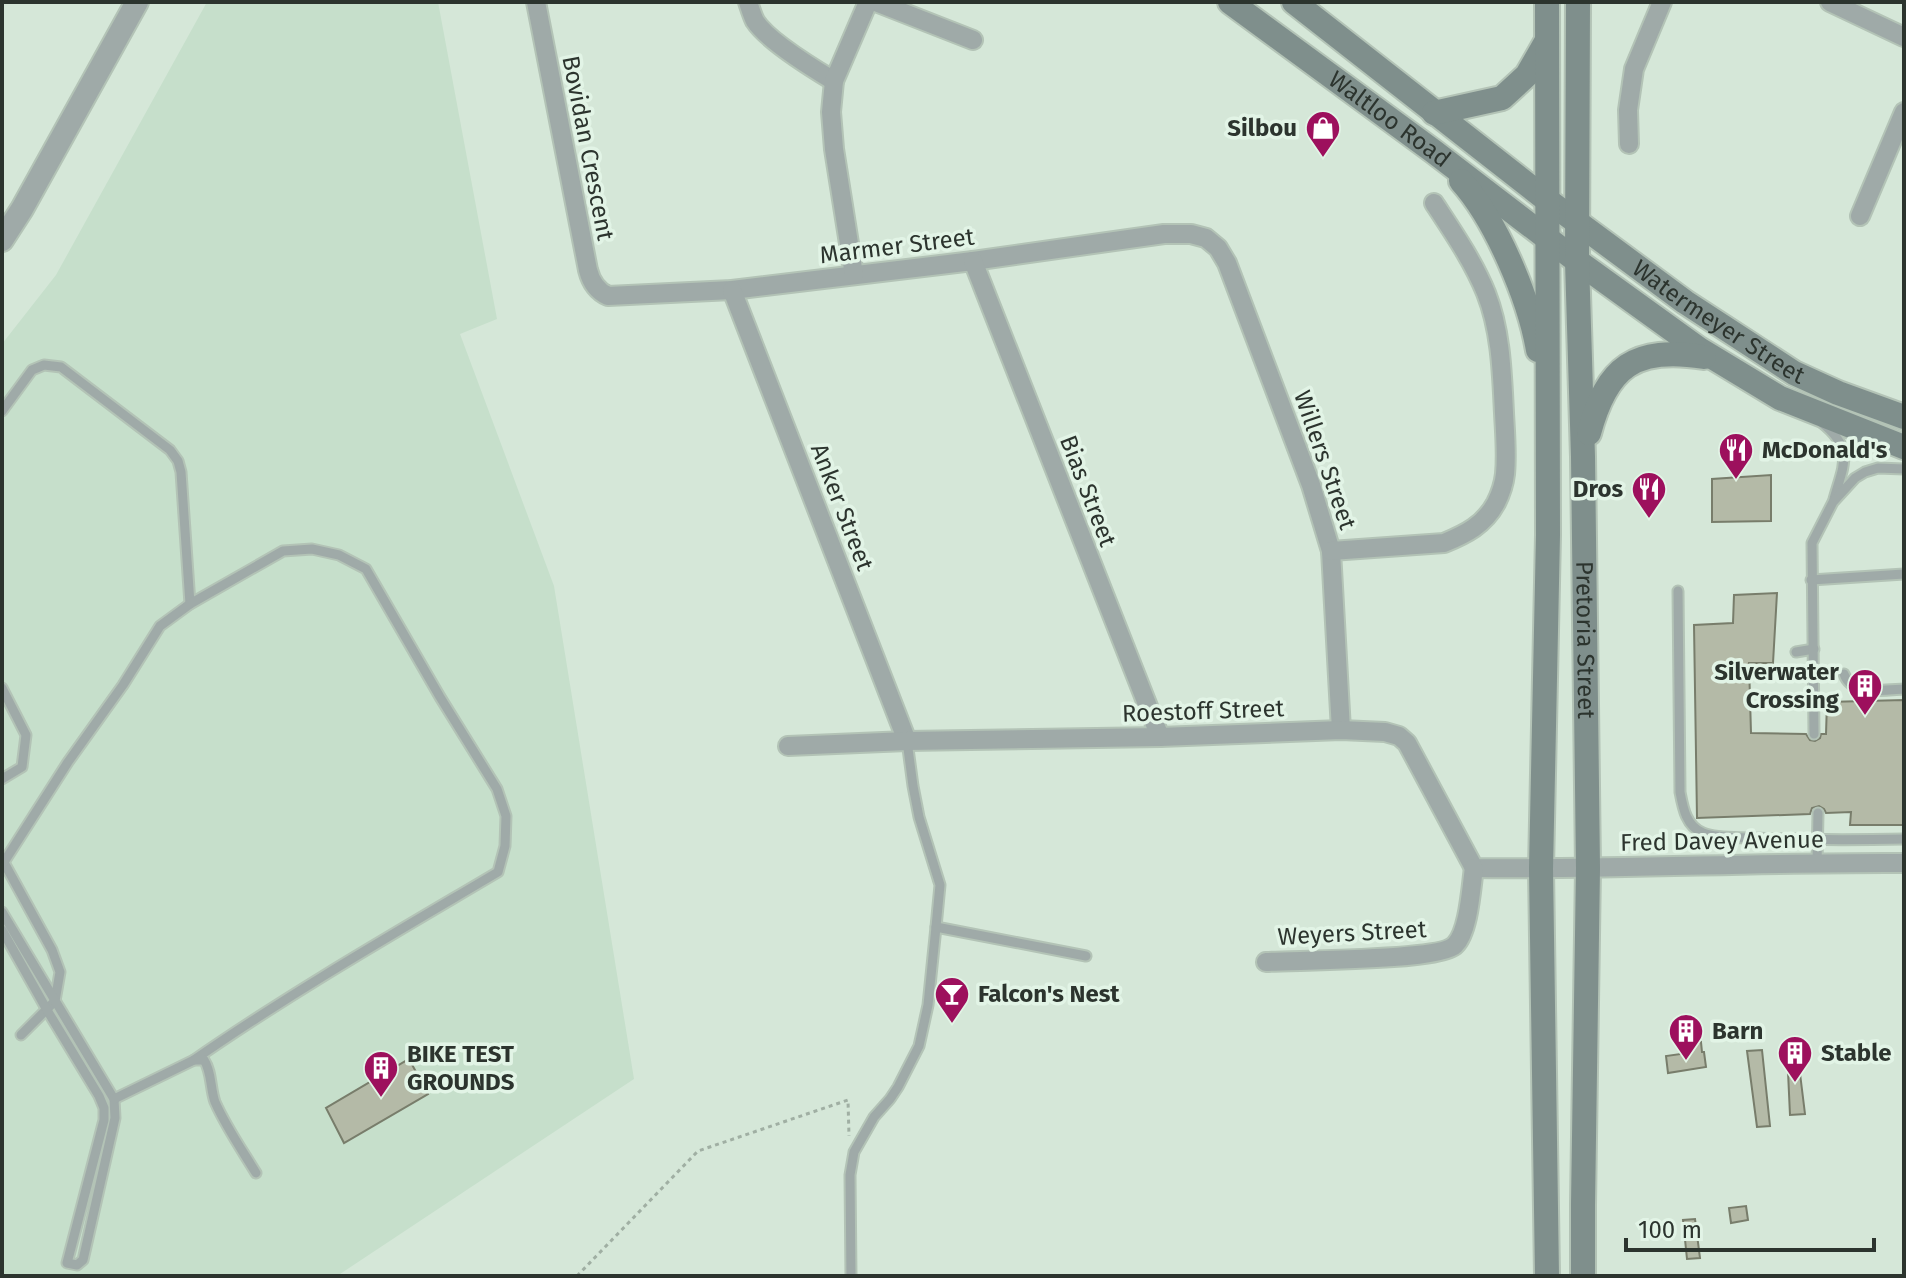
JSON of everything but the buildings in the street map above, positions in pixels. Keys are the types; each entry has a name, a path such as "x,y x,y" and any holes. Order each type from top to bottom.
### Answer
{"main road":[{"name":"Waltloo Road","path":"1230,2 1547,238"},
{"name":"Waltloo Road","path":"1294,2 1547,200"},
{"name":"Pretoria Street","path":"1547,2 1548,415 1541,869 1547,1276"},
{"name":"Pretoria Street","path":"1578,2 1577,261 1583,457 1588,868 1583,1276"},
{"path":"1434,113 1502,98 1527,75 1547,40"},
{"path":"1433,151 1465,186 1483,213 1517,280 1534,333 1548,415"},
{"name":"Watermeyer Street","path":"1547,200 1685,302 1794,373 1904,417"},
{"name":"Watermeyer Street","path":"1547,238 1652,317 1780,398 1904,447"},
{"path":"1583,457 1601,396 1612,378 1625,367 1654,355 1680,353 1715,358"}],"street":[{"path":"2,240 137,2"},
{"name":"Bovidan Crescent","path":"536,2 590,278 597,289 608,296"},
{"path":"748,2 762,29 802,61 834,81"},
{"path":"854,275 831,112 834,81 868,2"},
{"path":"876,2 973,40"},
{"path":"1629,144 1628,110 1634,69 1662,2"},
{"path":"1830,2 1904,37"},
{"path":"1860,216 1904,112"},
{"path":"1331,551 1444,543 1460,537 1485,519 1497,501 1505,476 1501,353 1486,295 1467,254 1434,203"},
{"name":"Marmer Street","path":"608,296 732,290 1164,234 1191,234"},
{"name":"Willers Street","path":"1191,234 1206,238 1218,248 1227,263 1311,485 1331,551 1341,730"},
{"name":"Bias Street","path":"973,261 1160,737"},
{"name":"Anker Street","path":"732,290 907,741"},
{"name":"Roestoff Street","path":"788,746 1341,730 1385,732 1399,736 1407,743 1474,868"},
{"name":"Fred Davey Avenue","path":"1541,869 1904,863"},
{"path":"1474,868 1541,869"},
{"name":"Weyers Street","path":"1266,962 1412,955 1449,950 1461,936 1474,868"}],"lane":[{"path":"2,411 32,370 44,365 61,367 170,450 181,472 190,604"},
{"path":"1802,407 1839,440 1844,454 1844,468 1833,502 1812,543 1814,734"},
{"path":"1833,502 1855,478 1865,472 1878,468 1904,469"},
{"path":"21,1035 55,1001 60,972 3,860 160,626 190,604 283,551 312,549 339,555 366,569 497,789 506,816 505,846 498,872 330,972 194,1060 114,1099"},
{"path":"1811,580 1904,574"},
{"path":"1678,591 1680,792 1690,823 1702,833 1719,836 1818,841 1904,839"},
{"path":"1796,652 1814,649"},
{"path":"1844,674 1853,687 1904,689"},
{"path":"2,688 26,735 22,767 2,779"},
{"path":"851,1276 850,1175 854,1152 874,1117 898,1087 919,1046 928,1005 940,885 919,817 907,741"},
{"path":"1817,863 1818,813"},
{"path":"2,912 114,1099 115,1118 83,1260 77,1265 67,1263 104,1120 104,1108 2,930"},
{"path":"936,927 1086,956"},
{"path":"194,1060 206,1062 214,1099 256,1173"}],"path":[{"path":"577,1276 698,1151 848,1100 850,1175"}],"shaded area":[{"path":"207,2 438,2 497,319 460,334 554,586 634,1079 337,1276 2,1276 2,344 56,275"}],"place":[{"name":"Silbou","path":"1323,159"},
{"name":"McDonald's","path":"1736,481"},
{"name":"Dros","path":"1649,520"},
{"name":"Silverwater Crossing","path":"1865,717"},
{"name":"Falcon's Nest","path":"952,1025"},
{"name":"Barn","path":"1686,1062"},
{"name":"Stable","path":"1795,1084"},
{"name":"BIKE TEST GROUNDS","path":"381,1099"}]}
